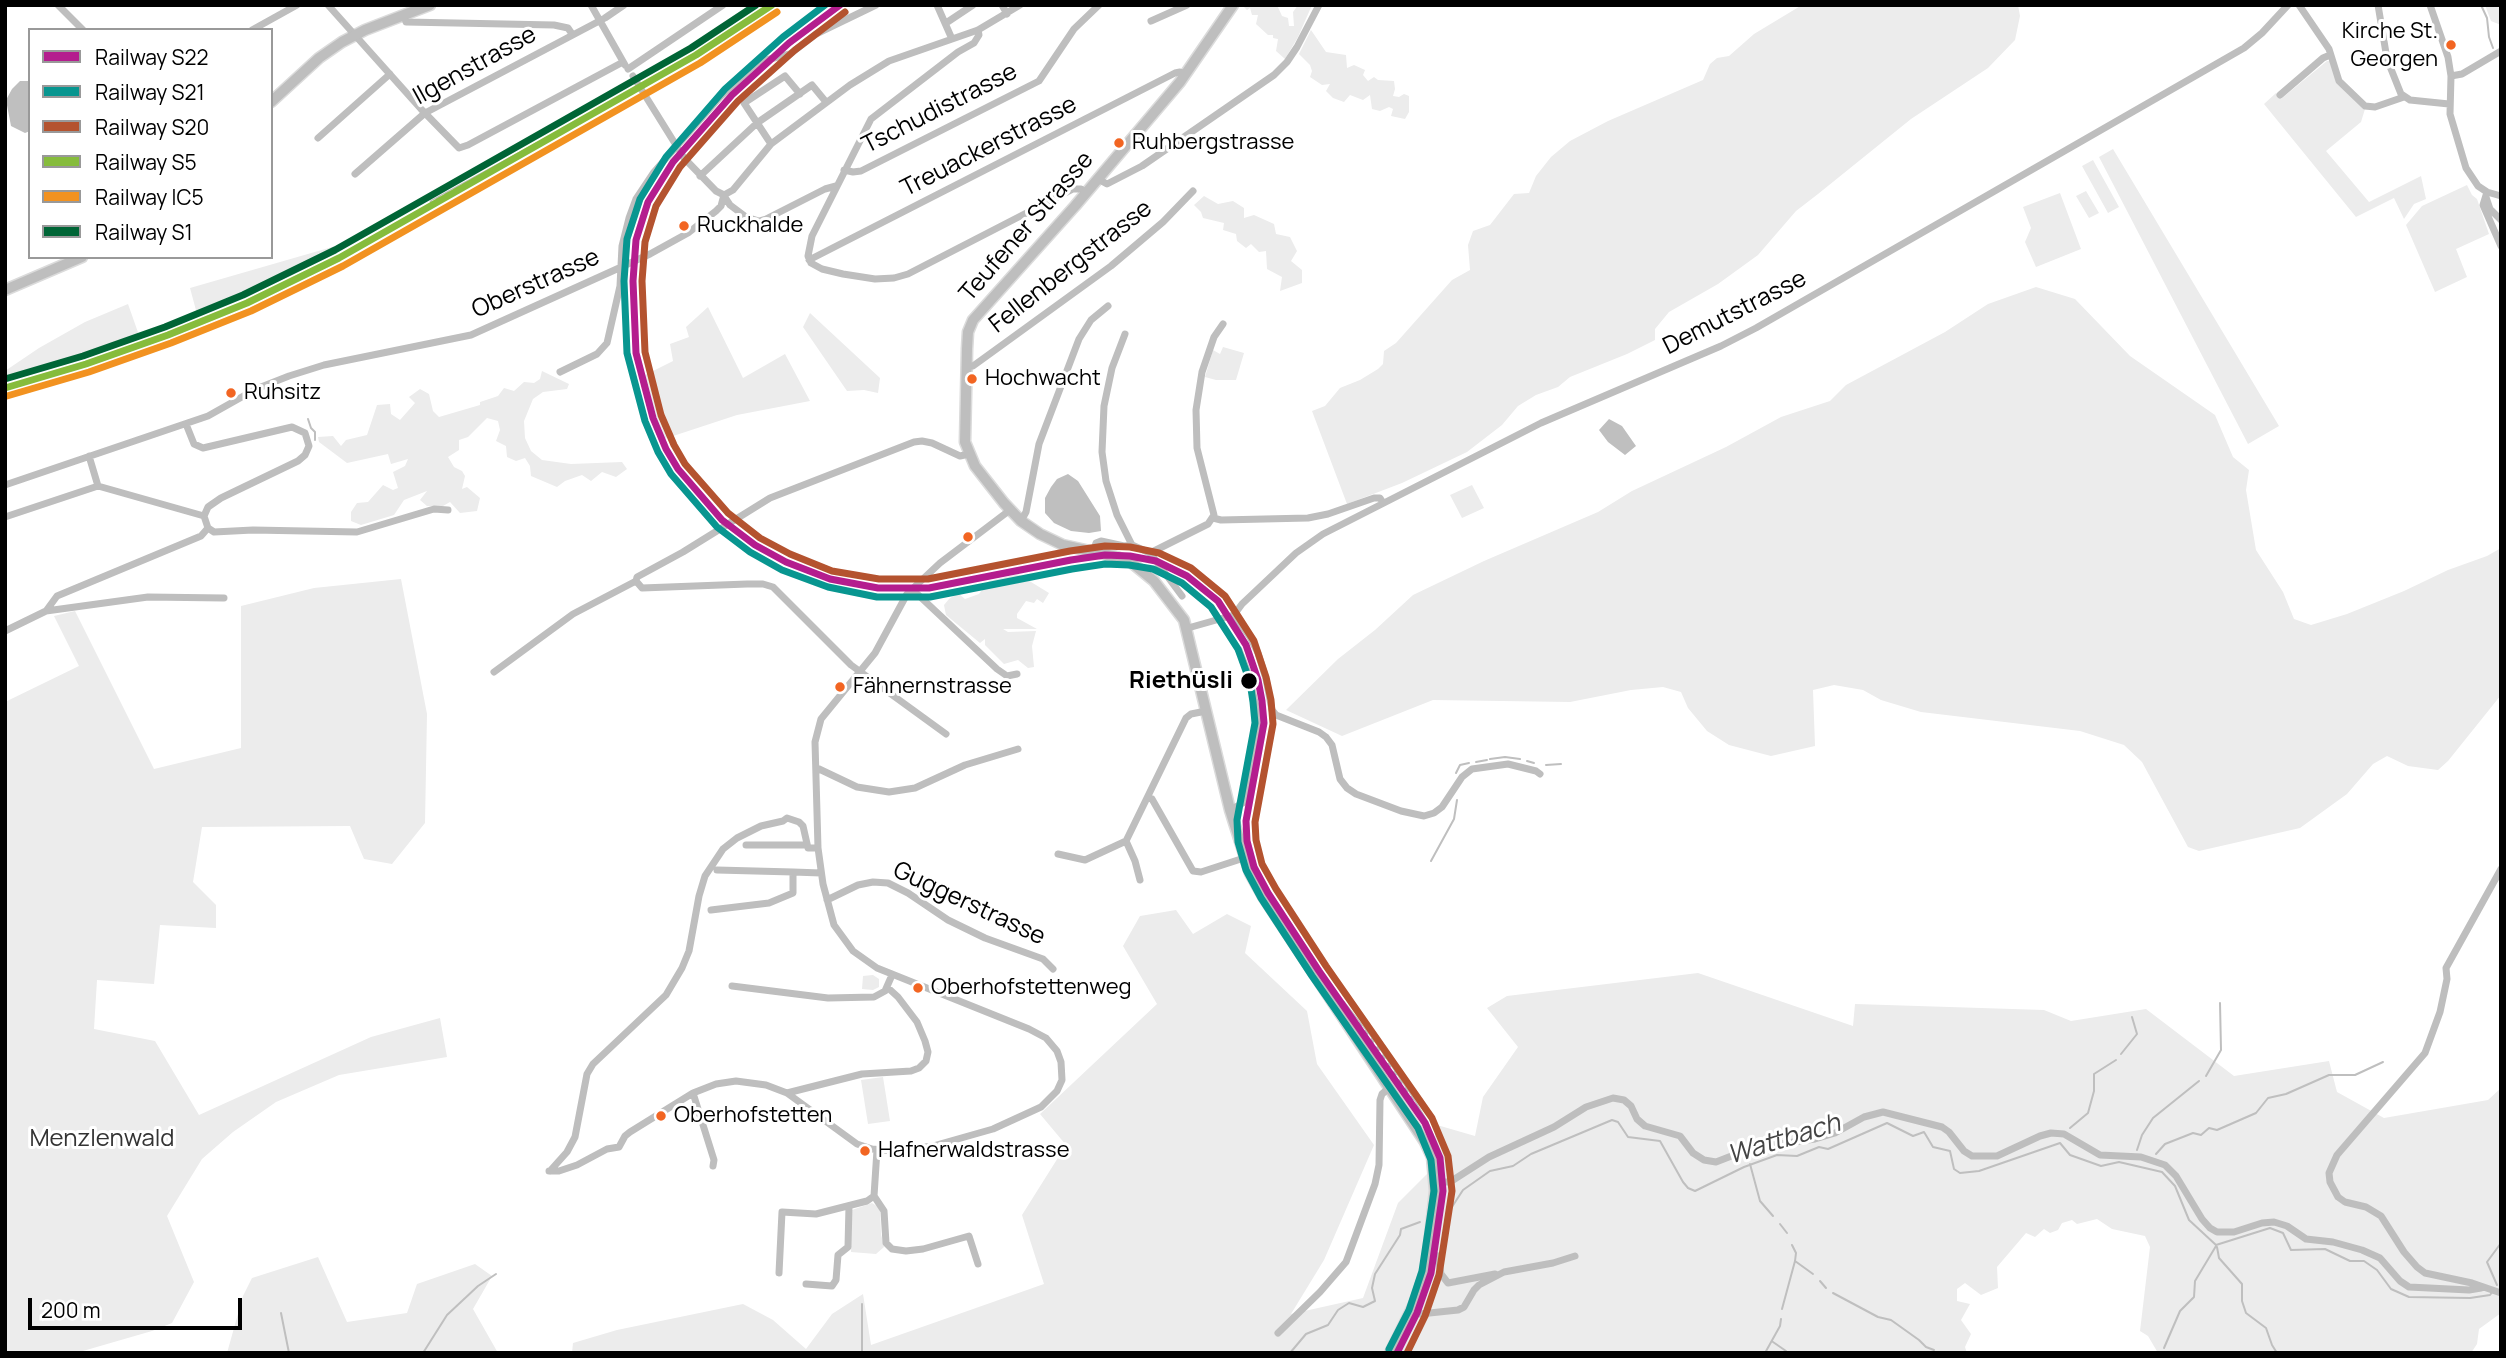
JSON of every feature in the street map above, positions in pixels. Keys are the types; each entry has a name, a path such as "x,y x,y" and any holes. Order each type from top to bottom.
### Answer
{"main road":[{"path":"273,100 318,58 355,34 430,5"},
{"name":"Teufener Strasse","path":"1233,5 1186,74 1086,193 975,317 968,332 965,438 969,454 978,471 1021,521 1051,540 1117,557 1140,569 1182,614 1188,628 1230,810 1244,858 1264,898 1429,1150 1435,1182 1429,1254 1421,1287 1390,1353"},
{"path":"5,290 77,259"}],"street":[{"path":"58,5 81,28"},
{"path":"256,28 297,5"},
{"path":"328,5 459,148 628,69 723,5"},
{"path":"591,5 684,158 719,194 724,195 730,205 746,217 759,221 825,189 836,187"},
{"name":"Ilgenstrasse","path":"355,174 425,113 624,5"},
{"path":"560,372 597,354 607,343 622,266 623,239 632,206 640,192 731,86 760,61 790,54 816,34 876,5"},
{"path":"946,23 973,5"},
{"path":"1002,5 1007,14"},
{"name":"Oberstrasse","path":"5,485 211,415 256,389 298,373 471,335 657,250 696,227 721,206 724,195 733,190 771,144 826,102 889,61 978,30 1020,5"},
{"name":"Tschudistrasse","path":"844,170 861,170 1040,81 1074,29 1099,5"},
{"path":"1151,21 1187,5"},
{"path":"1098,179 1107,184 1142,166 1274,75 1297,47 1319,5"},
{"name":"Demutstrasse","path":"1234,615 1242,604 1304,546 1556,416 1740,337 2238,51 2262,33 2288,5"},
{"path":"2299,5 2326,44 2339,81 2365,106 2375,107 2404,97"},
{"path":"2378,5 2387,59 2398,89 2404,97 2417,102 2449,104"},
{"path":"2430,5 2446,49 2451,76 2449,104 2452,122 2466,168 2472,180 2486,195 2490,209 2501,220"},
{"path":"936,6 952,39"},
{"path":"404,15 406,22 554,24 568,28 572,34"},
{"path":"978,30 979,35 974,43 958,52 871,119 812,236 809,260 817,267 843,274 875,279 894,278 908,274 1073,190 1081,189 1086,193"},
{"path":"2451,76 2462,74 2501,51"},
{"path":"2280,95 2330,55"},
{"name":"Treuackerstrasse","path":"809,260 1175,73 1186,74"},
{"path":"318,138 390,74"},
{"path":"771,144 744,103 785,76 800,94"},
{"path":"700,176 757,124 812,85 826,102"},
{"name":"Fellenbergstrasse","path":"967,366 973,366 991,354 1111,265 1163,222 1193,191"},
{"path":"2486,195 2501,196"},
{"path":"2486,195 2483,205 2501,246"},
{"path":"1021,521 1026,512 1039,444 1079,338 1091,320 1108,306"},
{"path":"1150,553 1208,524 1213,518 1214,508 1197,448 1196,410 1204,363 1214,337 1223,324"},
{"path":"1125,334 1112,368 1106,395 1102,419 1102,453 1111,500 1132,545"},
{"path":"186,424 194,444 203,448 285,427 300,429 308,439 308,450 298,461 208,507 204,516 208,528 214,532 357,532 434,509 448,510"},
{"path":"495,672 573,614 636,581 765,501 922,441 960,456 969,454"},
{"path":"89,456 98,486"},
{"path":"5,517 98,486 204,516"},
{"path":"1213,518 1308,518 1339,511 1374,498 1380,498 1383,503"},
{"path":"806,845 803,826 799,821 787,818 753,830 723,849 705,876 689,951 681,968 666,995 593,1064 587,1074 575,1137 567,1152 549,1171 577,1166 607,1149 619,1147 625,1136 693,1093 716,1084 736,1081 766,1085 787,1093 846,1138 877,1150 896,1151 922,1149 993,1129 1046,1103 1057,1091 1062,1074 1061,1062 1057,1051 1041,1035 892,975 868,963 848,946 834,925 821,873 818,848 815,742 818,724 875,653 901,603 940,563 1010,510"},
{"path":"46,611 57,596 201,536 208,528"},
{"path":"1093,552 1096,543 1101,541 1132,545 1150,553 1182,596"},
{"path":"636,581 642,587 747,584 773,587 860,671 946,734"},
{"path":"913,590 997,669 1007,676 1017,674"},
{"path":"5,631 46,611 148,597 224,598"},
{"path":"1188,628 1234,615 1258,653 1272,710 1276,715 1326,737 1334,750 1340,779 1351,791 1411,814 1429,815 1446,803 1462,777 1478,767 1516,765 1541,774"},
{"path":"1230,810 1243,803 1258,730 1257,710 1239,650"},
{"path":"1058,854 1085,860 1126,841 1186,718 1206,711"},
{"path":"817,768 858,787 889,792 915,788 965,765 1018,749"},
{"path":"1148,797 1152,799 1193,871 1201,873 1244,858"},
{"path":"1126,841 1140,880"},
{"path":"746,845 806,845 808,848 818,848"},
{"path":"2499,1292 2425,1273 2417,1268 2381,1216 2366,1207 2345,1202 2338,1197 2330,1182 2329,1173 2337,1155 2426,1053 2440,1012 2447,979 2446,968 2501,869"},
{"path":"717,870 821,873"},
{"path":"711,910 768,903 793,893 793,872"},
{"name":"Guggerstrasse","path":"827,900 858,885 888,883 985,938 1043,959 1053,969"},
{"path":"732,986 828,998 874,997 887,987 892,975"},
{"path":"787,1093 862,1074 911,1071 926,1061 928,1052 917,1022 887,987"},
{"path":"1278,1333 1320,1293 1346,1262 1380,1165 1380,1100 1389,1088"},
{"path":"693,1093 714,1160 713,1166"},
{"path":"1435,1182 1451,1182 1489,1157 1554,1127 1586,1107 1613,1098 1625,1100 1645,1126 1680,1136 1693,1153 1704,1160 1716,1162 1752,1147 1815,1139 1835,1133 1864,1117 1883,1112 1942,1127 1972,1156 1997,1156 2040,1136 2064,1134 2100,1155 2141,1157 2165,1165 2176,1175 2202,1219 2217,1232 2234,1232 2274,1222 2287,1226 2306,1239 2333,1242 2380,1258 2400,1281 2409,1287 2469,1290 2484,1288"},
{"path":"877,1150 874,1196 884,1211 886,1243 892,1249 906,1251 969,1236 978,1264"},
{"path":"779,1273 782,1212 816,1213 867,1201 874,1196"},
{"path":"806,1284 832,1286 836,1280 838,1255 848,1247 849,1206"},
{"path":"1429,1254 1438,1256 1442,1278 1448,1283 1553,1263 1575,1256"},
{"path":"1411,1311 1420,1314 1458,1310 1464,1307 1479,1285 1504,1272"}],"green space":[{"path":"1242,5 1277,5 1282,16 1288,18 1289,26 1294,26 1293,12 1298,5 1312,5 1285,59 1276,51 1278,39 1268,35 1256,24 1258,15 1252,15 1250,8 1247,10"},
{"path":"1802,5 2018,5 2020,16 2015,40 1988,68 1911,119 1796,211 1758,255 1718,284 1669,312 1655,329 1655,340 1536,395 1518,406 1502,425 1467,452 1402,483 1347,504 1312,411 1325,406 1340,388 1378,369 1383,364 1384,351 1396,343 1452,280 1470,270 1468,245 1473,231 1490,225 1514,194 1529,193 1536,176 1551,157 1570,141 1608,121 1703,80 1710,64 1717,58 1729,56 1754,34"},
{"path":"2485,5 2501,5 2501,25 2491,21"},
{"path":"1311,30 1326,52 1346,55 1347,68 1354,65 1365,70 1363,75 1368,81 1374,77 1378,80 1394,81 1393,96 1409,96 1409,112 1405,119 1391,116 1393,109 1389,107 1380,111 1372,109 1370,95 1363,100 1350,95 1344,102 1333,98 1326,91 1330,84 1322,85 1310,77 1310,65 1299,54"},
{"path":"2330,61 2336,80 2365,109 2361,122 2326,151 2369,202 2421,176 2426,199 2414,204 2404,219 2394,198 2356,217 2264,104 2276,93 2281,99"},
{"path":"2113,149 2279,426 2248,444 2099,157"},
{"path":"2093,160 2119,207 2108,213 2082,166"},
{"path":"2467,185 2477,199 2489,234 2456,249 2467,277 2435,292 2406,225 2422,206"},
{"path":"2086,191 2099,213 2089,218 2076,196"},
{"path":"2060,193 2081,249 2036,267 2025,242 2031,228 2023,207"},
{"path":"1204,196 1218,204 1233,201 1244,208 1244,218 1254,215 1274,224 1276,234 1290,237 1297,251 1291,261 1302,270 1302,283 1280,291 1282,277 1267,269 1266,251 1259,252 1251,244 1246,248 1237,241 1236,234 1223,230 1224,223 1203,218 1194,205"},
{"path":"339,245 340,250 197,314 190,288"},
{"path":"2036,287 2075,299 2130,356 2215,415 2233,457 2249,470 2246,490 2256,550 2283,592 2294,619 2311,625 2347,614 2501,548 2501,695 2438,770 2408,766 2387,756 2373,764 2347,794 2300,828 2199,851 2188,847 2142,762 2124,745 2080,731 1921,712 1881,700 1863,690 1834,685 1813,690 1815,746 1771,756 1729,745 1707,731 1688,708 1681,692 1663,687 1631,690 1570,702 1433,700 1342,736 1286,710 1338,659 1413,595 1598,512 1632,491 1726,447 1781,417 1830,401 1846,385 1945,332 1988,304"},
{"path":"128,304 140,338 6,380 5,371 39,348 85,322"},
{"path":"708,307 743,378 785,354 810,401 737,415 664,439 652,410 645,375 673,361 670,344 689,337 686,327"},
{"path":"810,313 880,378 878,393 847,391 803,327"},
{"path":"1223,347 1244,353 1236,380 1205,377 1213,350 1220,354"},
{"path":"542,371 569,384 567,389 543,392 533,399 524,421 525,438 531,451 542,460 571,464 622,462 627,469 616,477 602,472 591,481 582,475 557,487 531,476 530,466 525,458 516,461 507,457 506,446 496,441 500,430 498,421 487,418 468,437 459,440 459,450 448,457 454,467 465,476 462,489 467,487 480,498 477,511 460,513 450,502 443,506 427,506 420,500 427,491 404,500 394,515 361,525 351,521 351,512 357,503 368,502 383,485 393,490 398,488 393,472 405,466 408,459 391,464 388,454 347,463 319,442 318,437 333,436 341,446 346,440 367,435 377,405 390,404 391,414 400,420 415,403 409,397 420,389 429,394 433,411 439,417 480,405 480,402 498,396 504,388 514,391 524,382 534,383 540,379"},
{"path":"1472,485 1484,508 1462,518 1450,495"},
{"path":"1018,574 1049,593 1043,603 1037,599 1034,603 1026,601 1017,614 1017,618 1037,629 1003,629 1008,632 1036,631 1032,646 1034,667 1028,668 1018,660 1004,664 985,645 985,639 980,643 946,615 944,605 958,593 965,599 979,594 989,581"},
{"name":"Menzlenwald","path":"401,579 427,714 425,823 392,864 364,859 350,826 202,827 193,882 216,905 216,928 160,925 154,984 97,980 94,1029 155,1041 199,1115 371,1037 440,1018 447,1057 339,1075 276,1102 233,1132 202,1159 167,1216 194,1282 172,1323 76,1353 5,1353 5,702 79,666 54,616 75,611 154,769 241,748 241,606 314,588"},
{"path":"1176,910 1193,934 1227,914 1251,926 1245,953 1307,1011 1317,1064 1374,1145 1324,1260 1291,1314 1363,1298 1398,1203 1427,1174 1437,1125 1475,1136 1483,1097 1518,1047 1487,1008 1507,996 1698,973 1853,1026 1855,1004 2044,1010 2071,1021 2146,1009 2234,1076 2329,1061 2337,1092 2384,1118 2488,1100 2501,1088 2501,1313 2479,1329 2477,1344 2471,1353 2158,1353 2148,1336 2140,1331 2150,1247 2145,1236 2112,1229 2097,1219 2077,1224 2072,1220 2062,1223 2058,1230 2050,1233 2044,1229 2035,1237 2026,1233 1997,1267 1998,1288 1981,1295 1965,1283 1957,1289 1957,1301 1970,1304 1961,1320 1971,1334 1965,1347 1967,1353 572,1353 573,1343 617,1330 743,1304 773,1320 806,1349 832,1314 863,1294 871,1345 1044,1284 1022,1215 1066,1145 1040,1114 1157,1004 1123,946 1140,916"},
{"path":"873,975 879,979 879,987 873,990 862,989 863,976"},
{"path":"883,1077 890,1121 868,1124 861,1080"},
{"path":"872,1203 880,1208 884,1247 876,1254 851,1252 852,1210"},
{"path":"318,1257 347,1322 407,1313 417,1284 475,1264 492,1276 473,1309 498,1353 227,1353 243,1296 252,1278"}],"shaded area":[{"path":"20,81 28,81 28,132 25,133 11,126 6,100"},
{"path":"1609,419 1622,426 1636,446 1625,455 1608,442 1599,430"},
{"path":"1068,474 1078,481 1100,516 1101,531 1071,531 1054,523 1045,513 1045,498 1051,487 1057,479"}],"waterway":[{"path":"2481,5 2487,18 2493,48"},
{"path":"308,419 315,432 315,440"},
{"path":"1490,759 1520,759"},
{"path":"1476,762 1487,760"},
{"path":"1527,761 1534,763"},
{"path":"1456,773 1460,765 1469,763"},
{"path":"1546,765 1561,764"},
{"path":"1431,861 1454,819 1457,800"},
{"path":"2206,1076 2221,1050 2220,1003"},
{"path":"2121,1054 2137,1034 2132,1017"},
{"path":"2070,1128 2088,1113 2094,1091 2094,1074 2116,1060"},
{"path":"2156,1154 2165,1144 2193,1133 2201,1135 2209,1128 2217,1130 2256,1113 2268,1098 2286,1094 2329,1075 2355,1075 2383,1062"},
{"path":"2137,1150 2142,1135 2153,1118 2199,1081"},
{"name":"Wattbach","path":"1448,1213 1463,1190 1490,1171 1513,1166 1531,1154 1612,1120 1618,1122 1628,1137 1660,1141 1683,1182 1695,1191 1744,1167 1777,1155 1797,1156 1819,1147 1828,1149 1887,1123 1913,1136 1924,1132 1933,1147 1950,1151 1954,1169 1960,1173 1979,1171 2060,1143 2070,1155 2101,1166 2119,1162 2162,1172 2175,1186 2189,1220 2216,1245 2270,1228 2283,1233 2291,1250 2325,1249 2350,1261 2364,1261 2377,1270 2391,1289 2409,1297 2470,1298 2490,1295 2493,1291"},
{"path":"1750,1164 1760,1201 1773,1216"},
{"name":"Wattbach","path":"1290,1353 1306,1334 1328,1325 1338,1310 1349,1303 1363,1307 1375,1301 1372,1288 1375,1274 1400,1235 1401,1229 1420,1222"},
{"path":"1780,1224 1787,1233"},
{"path":"2497,1285 2487,1262 2501,1243"},
{"path":"1782,1309 1795,1261 1796,1253 1792,1245"},
{"path":"2164,1348 2180,1311 2194,1297 2195,1281 2216,1246"},
{"path":"2217,1247 2219,1258 2242,1284 2242,1301 2246,1313 2266,1328 2277,1353"},
{"path":"1795,1261 1813,1274"},
{"path":"423,1353 447,1315 478,1286 496,1274"},
{"path":"1820,1281 1826,1288"},
{"path":"1833,1293 1878,1317 1891,1320 1926,1347 1934,1350"},
{"path":"862,1304 862,1353"},
{"path":"281,1313 289,1353"},
{"path":"1765,1353 1781,1319"},
{"path":"1773,1342 1786,1351"}],"railway":[{"path":"432,202 580,121"},
{"path":"1343,1003 1412,1099 1437,1148"}],"rail line":[{"name":"S1","path":"5,379 83,356 165,327 243,295 335,250 691,48 756,5"},
{"name":"S5","path":"5,388 86,364 168,335 247,303 339,258 696,55 772,5"},
{"name":"S21","path":"825,5 783,37 725,89 666,157 640,199 627,239 624,281 627,353 645,421 658,452 671,474 717,527 750,552 782,570 828,587 877,597 930,597 1072,569 1105,564 1129,565 1153,569 1182,583 1211,607 1238,649 1250,682 1253,702 1255,723 1237,820 1238,842 1246,870 1312,976 1418,1128 1431,1160 1434,1191 1422,1271 1409,1310 1389,1349"},
{"name":"S22","path":"840,5 789,43 732,95 673,162 648,202 636,240 633,281 636,353 653,418 678,469 722,520 755,545 786,562 830,579 878,588 929,588 1071,560 1105,555 1130,556 1156,561 1187,576 1218,601 1246,645 1262,701 1264,723 1246,821 1247,841 1254,867 1319,971 1425,1123 1440,1158 1443,1191 1431,1273 1417,1313 1397,1353"},
{"name":"IC5","path":"7,396 89,372 171,343 251,311 343,266 700,63 777,12"},
{"name":"S20","path":"845,12 795,50 738,101 680,167 656,206 645,242 642,281 645,352 661,415 685,464 728,513 760,538 832,571 879,579 928,579 1070,551 1105,546 1130,547 1159,553 1191,568 1225,596 1254,641 1271,700 1273,724 1255,822 1262,864 1326,966 1432,1118 1448,1156 1452,1191 1439,1275 1425,1316 1407,1353"}],"place":[{"name":"Kirche St. Georgen","path":"2451,45"},
{"name":"Ruhbergstrasse","path":"1119,143"},
{"name":"Ruckhalde","path":"684,226"},
{"name":"Hochwacht","path":"972,379"},
{"name":"Ruhsitz","path":"231,393"},
{"name":"Riethüsli","path":"1249,681"},
{"name":"Fähnernstrasse","path":"840,687"},
{"name":"Oberhofstettenweg","path":"918,988"},
{"name":"Oberhofstetten","path":"661,1116"},
{"name":"Hafnerwaldstrasse","path":"865,1151"}]}
